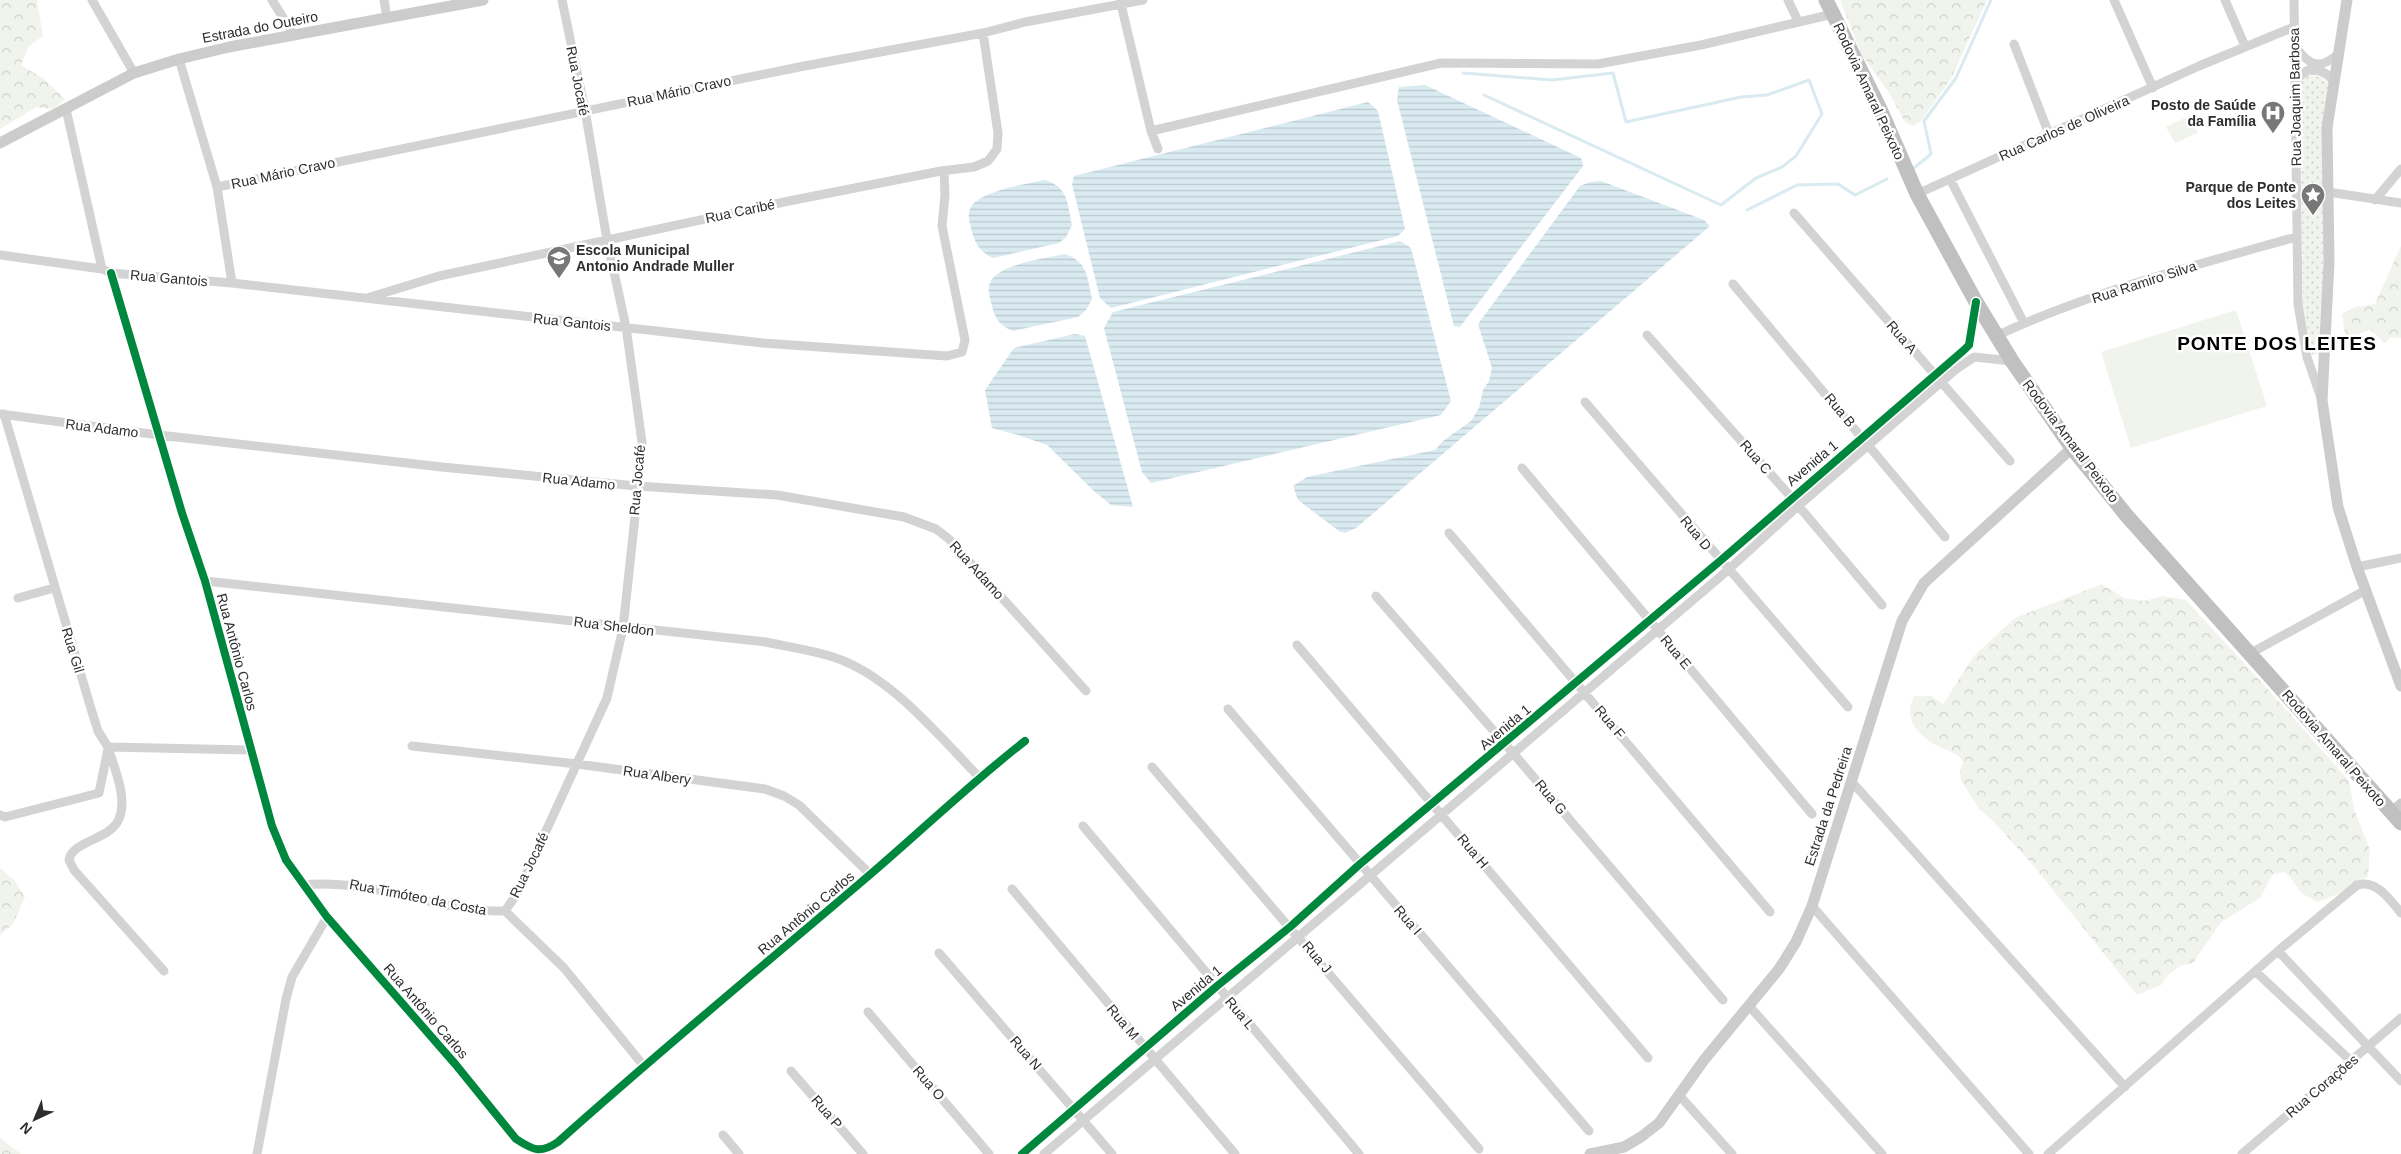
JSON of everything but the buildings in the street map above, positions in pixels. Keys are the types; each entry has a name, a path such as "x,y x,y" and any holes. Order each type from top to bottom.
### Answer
{"highway":[{"name":"Rodovia Amaral Peixoto","path":"1826,0 1880,109 1917,194 1976,302 2012,361 2072,448 2128,516 2398,813"}],"street":[{"path":"92,0 134,73"},
{"path":"272,0 294,35"},
{"path":"384,0 387,18"},
{"name":"Estrada do Outeiro","path":"0,143 134,73 179,59 294,35 483,0"},
{"name":"Rua Jocafé","path":"505,911 518,892 607,698 623,628 642,442 626,328 607,240 585,110 562,0"},
{"name":"Rua Mário Cravo","path":"217,187 585,110 799,67 983,33 1120,2 1143,0"},
{"path":"1788,0 1798,21"},
{"path":"2114,0 2153,88"},
{"path":"2225,0 2245,46"},
{"name":"Rua Joaquim Barbosa","path":"2294,0 2298,304 2307,357 2322,400"},
{"path":"2347,0 2327,128 2329,262 2326,354 2322,400 2338,507 2357,567 2401,686"},
{"path":"1120,2 1151,131 1158,149"},
{"path":"1151,131 1441,63 1598,64 1701,45 1833,14"},
{"name":"Rua Carlos de Oliveira","path":"1917,194 2245,46 2294,27"},
{"name":"Rua Caribé","path":"364,299 439,276 944,171 974,167 988,162 997,149 998,133 983,33"},
{"path":"2014,44 2049,134"},
{"path":"2295,46 2307,61 2312,64 2324,64 2339,53"},
{"path":"179,59 217,187 232,283"},
{"path":"2295,80 2308,70 2316,70 2325,72 2334,82"},
{"path":"66,109 102,270"},
{"path":"2376,200 2401,169"},
{"name":"Rua Gantois","path":"0,255 102,270 111,273 232,283 820,349 947,356 962,352 964,337 942,226 944,171"},
{"path":"1950,179 2024,323"},
{"path":"2328,192 2401,203"},
{"name":"Rua A","path":"1794,213 2010,461"},
{"name":"Rua Ramiro Silva","path":"1996,336 2024,323 2175,270 2296,237"},
{"name":"Rua Antônio Carlos","path":"111,273 205,581 272,826 286,860 328,916 456,1065 516,1139 528,1147 541,1150 548,1149 558,1142 643,1065 870,874 979,776 1025,741"},
{"name":"Rua B","path":"1733,284 1945,537"},
{"name":"Avenida 1","path":"1044,1154 1370,876 1584,690 1728,570 1869,444 1938,379 1969,345 1976,302"},
{"name":"Rua C","path":"1647,334 1791,497 1882,605"},
{"path":"2307,357 2314,363 2320,363 2326,354"},
{"name":"Avenida 1","path":"1022,1154 1217,986 1290,927 1360,864 1433,805 1720,561 1862,436 1938,379 1974,357 2012,361"},
{"name":"Rua D","path":"1585,402 1848,708"},
{"name":"Rua Adamo","path":"2,414 159,435 637,486 777,495 904,517 921,522 949,539 1086,691"},
{"name":"Rua Gil","path":"2,414 92,712 98,731 108,747 119,785 119,819 112,828 77,848 69,860 74,870 164,971"},
{"name":"Estrada da Pedreira","path":"1590,1154 1624,1147 1641,1138 1659,1123 1704,1060 1750,1007 1779,969 1796,942 1812,906 1899,630 1910,604 1924,583 2072,448"},
{"name":"Rua E","path":"1522,468 1812,814"},
{"name":"Rua F","path":"1448,533 1584,690 1770,912"},
{"path":"2357,567 2401,558"},
{"name":"Rua Sheldon","path":"205,581 623,628 766,642 833,657 859,668 916,711 979,776"},
{"path":"18,598 54,588"},
{"path":"2251,653 2366,590"},
{"name":"Rua G","path":"1376,596 1513,753 1723,1000"},
{"name":"Rua H","path":"1297,645 1648,1058"},
{"name":"Rua I","path":"1228,709 1588,1130"},
{"name":"Rua Albery","path":"412,746 577,764 765,789 784,796 800,805 870,874"},
{"path":"0,815 5,817 98,793 108,747 250,750"},
{"name":"Rua J","path":"1152,767 1479,1149"},
{"path":"1852,782 2125,1087"},
{"name":"Rua L","path":"1083,826 1360,1154"},
{"name":"Rua Timóteo da Costa","path":"304,885 348,883 477,912 505,911 564,968 643,1065"},
{"path":"2048,1154 2278,951 2356,886 2367,884 2378,889 2401,913"},
{"name":"Rua M","path":"1012,889 1235,1154"},
{"path":"1812,906 2029,1154"},
{"path":"257,1154 292,976 328,916"},
{"path":"2278,951 2401,1081"},
{"name":"Rua N","path":"939,953 1112,1154"},
{"path":"2256,972 2351,1061"},
{"path":"1750,1007 1882,1154"},
{"name":"Rua O","path":"868,1012 989,1154"},
{"name":"Rua Corações","path":"2242,1154 2401,1018"},
{"name":"Rua P","path":"791,1071 863,1154"},
{"path":"1679,1095 1732,1154"},
{"path":"723,1135 739,1154"}],"green space":[{"path":"0,0 37,0 43,36 28,47 21,65 44,79 65,99 54,109 36,107 0,129"},
{"path":"1840,0 1987,0 1951,79 1920,122 1912,126 1905,122 1889,93 1862,55"},
{"name":"Parque de Ponte dos Leites","path":"2308,75 2321,77 2328,83 2321,354 2312,355 2303,304 2300,82"},
{"path":"2189,116 2198,133 2175,143 2166,127"},
{"path":"2401,246 2401,338 2391,337 2385,343 2369,329 2346,341 2342,314 2355,307 2375,304"},
{"path":"2236,310 2267,406 2131,448 2101,352"},
{"path":"2102,584 2124,598 2144,601 2163,596 2186,600 2349,781 2354,809 2370,850 2368,876 2343,892 2318,902 2301,893 2285,872 2273,874 2260,898 2221,922 2193,963 2180,966 2168,975 2161,985 2137,995 2033,865 1991,819 1979,809 1961,780 1960,770 1963,762 1960,758 1921,735 1913,724 1910,711 1914,696 1931,696 1943,704 1974,656 2015,618"},
{"path":"0,868 14,880 25,897 13,924 0,935"},
{"path":"0,1138 21,1154 0,1154"}],"shaded area":[{"path":"1425,85 1581,158 1583,166 1460,327 1454,326 1397,100 1399,87"},
{"path":"1368,102 1378,111 1405,229 1398,236 1111,308 1100,298 1072,184 1074,176"},
{"path":"1045,180 1059,187 1066,197 1072,225 1066,237 1059,243 993,258 979,248 969,220 970,209 975,203 983,197 1004,189"},
{"path":"1601,181 1704,220 1710,226 1356,528 1345,533 1339,531 1298,500 1293,486 1307,477 1435,450 1443,441 1471,421 1479,408 1483,390 1489,381 1492,368 1478,324 1580,186 1590,182"},
{"path":"1400,241 1411,248 1451,401 1441,415 1151,483 1142,472 1104,328 1113,312"},
{"path":"1065,254 1078,261 1085,271 1092,299 1086,310 1078,317 1013,331 1001,324 995,315 989,294 989,286 994,276 1023,263"},
{"path":"1075,334 1085,336 1133,507 1111,505 1047,445 992,428 985,390 1014,348"}],"waterway":[{"path":"1914,168 1931,154 1924,121 1956,78 1991,0"},
{"path":"1463,73 1552,80 1613,73 1626,122 1741,97 1767,95 1809,80 1822,114 1796,156 1782,167 1756,178 1721,205 1484,95"},
{"path":"1747,210 1797,185 1838,184 1855,195 1887,179"}],"cycle path":[{"path":"111,273 182,513 205,581 272,826 286,860 327,917 456,1065 516,1139 527,1146 541,1149 558,1142 1025,741"},
{"path":"1022,1154 1217,986 1290,927 1360,864 1720,561 1964,350 1969,345 1976,302"}],"place":[{"name":"Posto de Saúde da Família","path":"2273,134"},
{"name":"Parque de Ponte dos Leites","path":"2313,216"},
{"name":"Escola Municipal Antonio Andrade Muller","path":"559,279"}],"district":[{"name":"PONTE DOS LEITES","path":"2277,343"}]}
